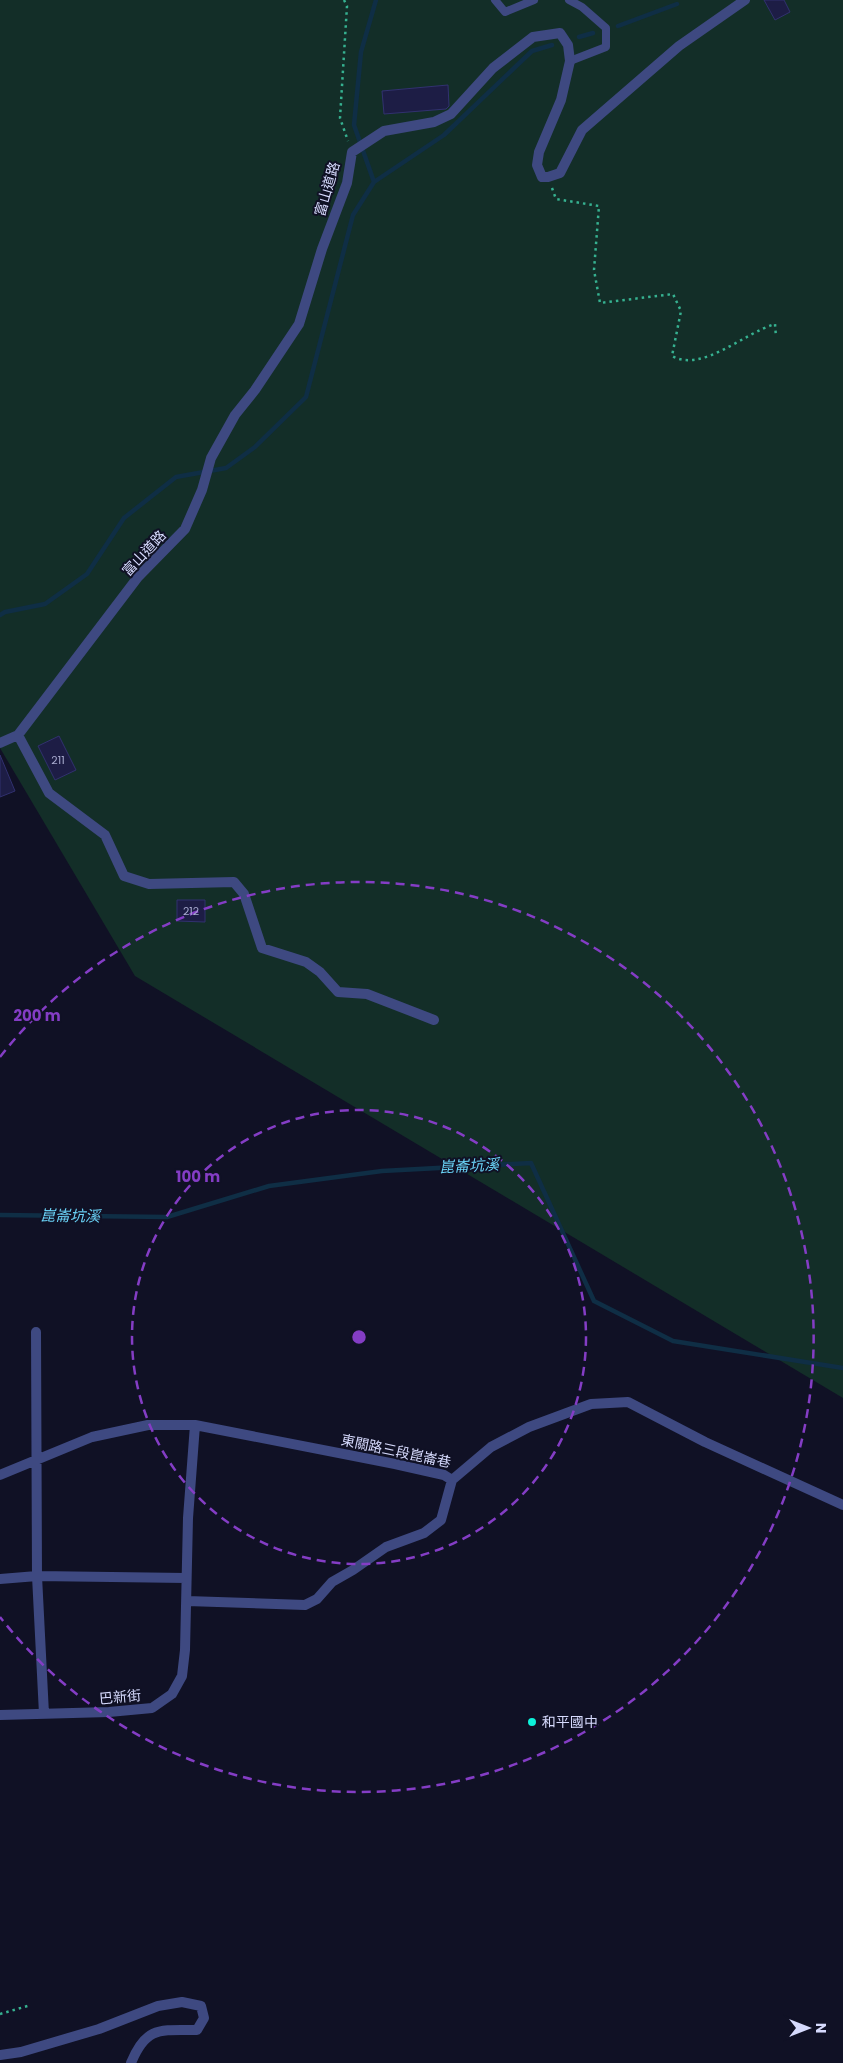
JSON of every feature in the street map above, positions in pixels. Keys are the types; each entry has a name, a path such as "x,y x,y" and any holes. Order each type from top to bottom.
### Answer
{"street":[{"path":"548,178 560,173 582,130 679,46 746,0"},
{"name":"富山道路","path":"0,743 18,735 138,578 185,529 202,490 204,477 211,458 235,414 255,390 299,324 322,249 347,182 352,152 384,130 434,122 451,114 493,68 532,37 560,33 568,45 570,61 561,100 538,152 537,165 542,177 548,178"},
{"path":"18,735 49,794 105,835 124,876 149,884 234,882 244,894 262,948 306,962 320,972 338,992 366,994 434,1020"},
{"path":"36,1332 37,1576 44,1714"},
{"name":"東關路三段崑崙巷","path":"0,1475 36,1459 105,1434 148,1425 195,1425 395,1464 444,1475 452,1480 491,1447 529,1427 591,1404 628,1402 705,1442 843,1505"},
{"name":"巴新街","path":"0,1715 109,1712 152,1708 172,1694 182,1676 195,1425"},
{"path":"187,1601 305,1605 317,1598 332,1582 386,1547 424,1533 441,1520 452,1480"},
{"path":"0,1580 37,1576 186,1578"},
{"path":"0,2055 21,2052 99,2029 158,2006 182,2002 201,2006 204,2018 197,2030 151,2033 138,2045 131,2063"}],"lane":[{"path":"495,0 504,12 534,0"},
{"path":"568,0 582,7 606,28 606,47 570,61"}],"path":[{"path":"344,0 347,6 340,118 352,152"},
{"path":"548,178 556,199 599,206 594,270 600,303 673,294 681,311 672,356 681,361 709,357 764,327 775,324 776,337"},
{"path":"0,2014 31,2004"}],"green space":[{"path":"0,0 843,0 843,1398 135,976 0,748"}],"building":[{"path":"764,0 784,0 790,12 775,20"},
{"path":"448,85 449,106 446,109 384,114 382,91"},
{"path":"59,736 76,770 55,780 38,746"},
{"path":"0,755 15,791 0,797"},
{"path":"177,900 205,900 205,922 177,921"}],"waterway":[{"path":"374,182 354,125 361,52 376,0"},
{"path":"618,26 677,4"},
{"path":"579,37 593,33"},
{"path":"0,615 5,612 45,604 87,574 124,518 176,477 226,468 255,447 306,397 353,215 374,182 444,135 532,51 552,45"},
{"name":"崑崙坑溪","path":"0,1215 167,1217 269,1186 382,1171 531,1163 594,1301 673,1341 843,1368"}],"place":[{"name":"和平國中","path":"532,1722"}]}
